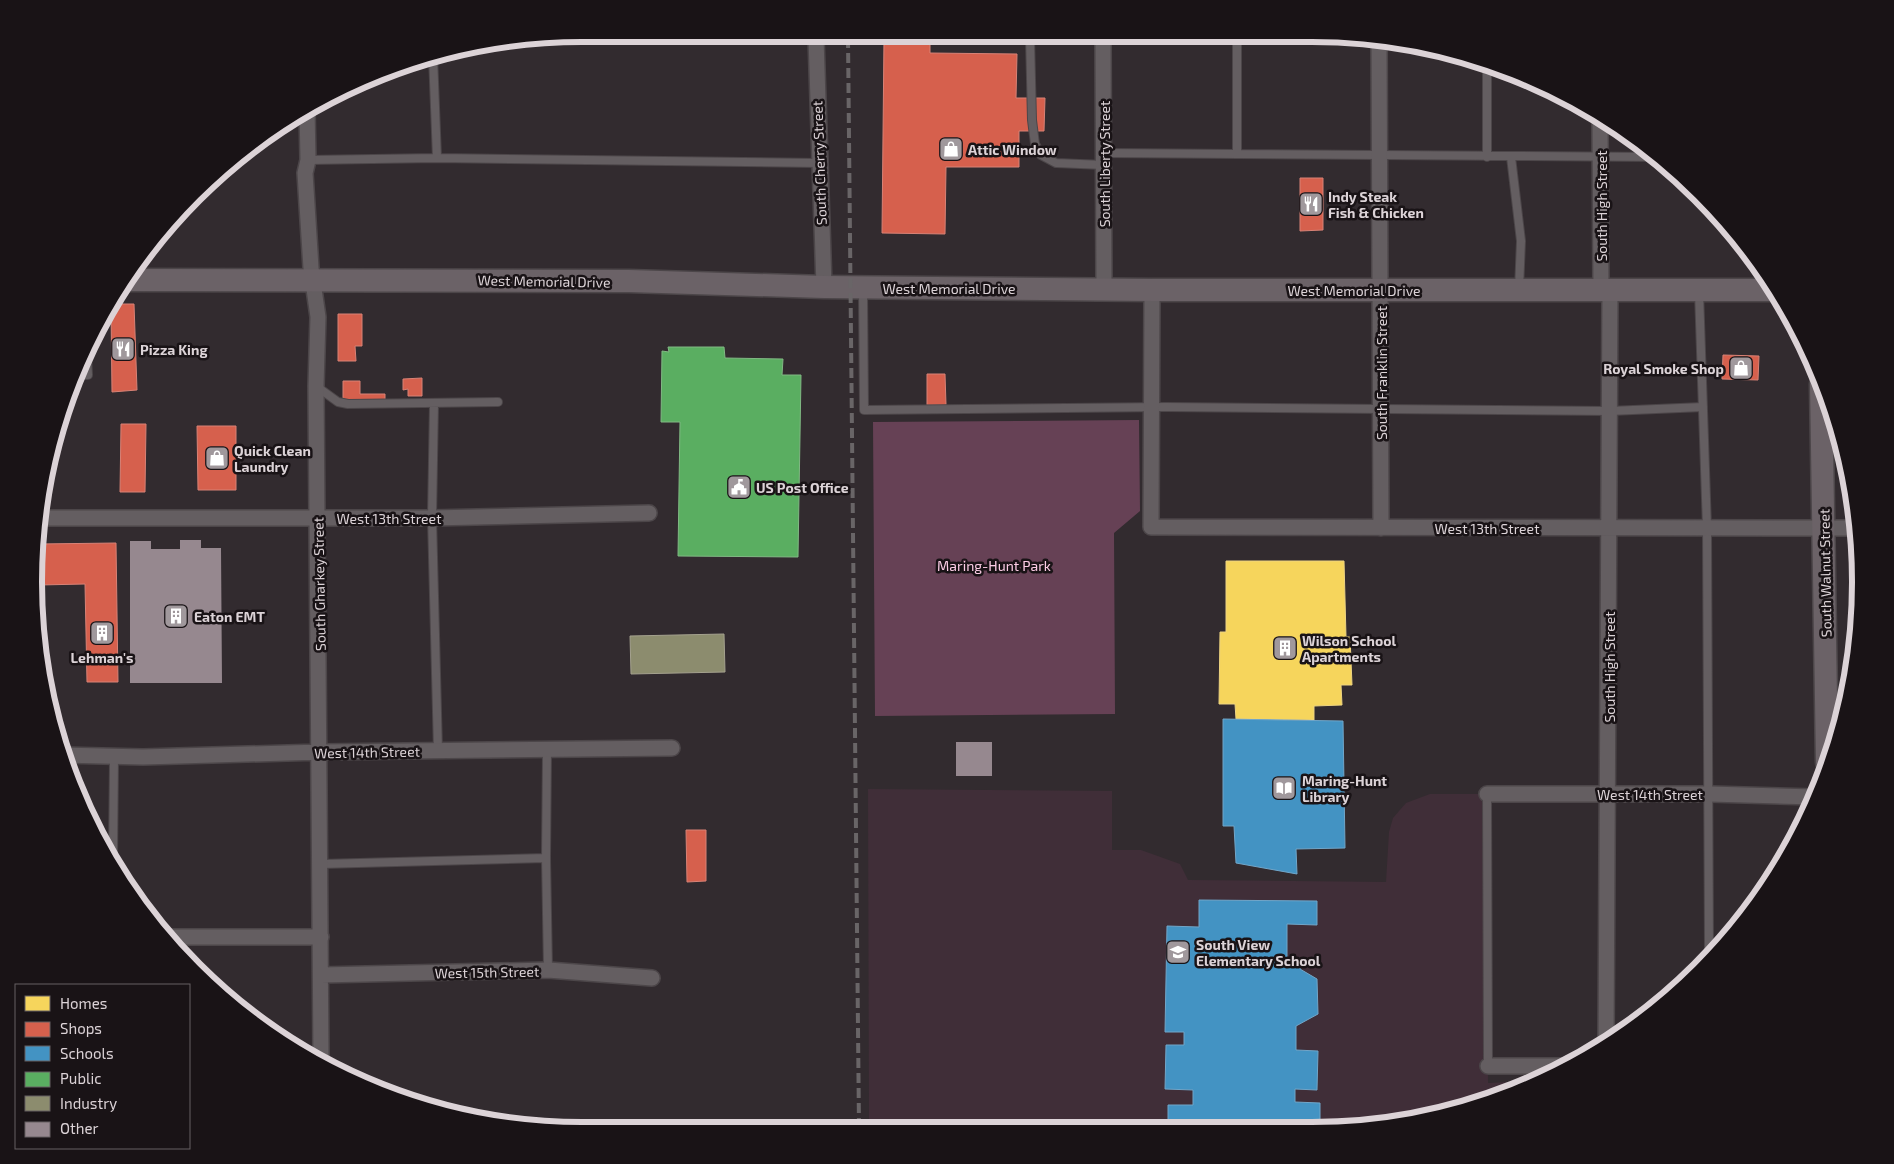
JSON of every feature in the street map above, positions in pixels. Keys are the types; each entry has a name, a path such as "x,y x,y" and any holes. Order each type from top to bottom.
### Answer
{"main road":[{"name":"West Memorial Drive","path":"134,280 609,281 824,287 1152,290 1766,290"},
{"name":"South Walnut Street","path":"1821,405 1827,743"}],"street":[{"name":"South Cherry Street","path":"816,42 818,163 824,287"},
{"name":"South Liberty Street","path":"1103,42 1104,289"},
{"name":"South Franklin Street","path":"1378,47 1381,528"},
{"name":"South Gharkey Street","path":"307,118 308,160 305,173 313,281 318,317 316,386 321,752 321,1054"},
{"name":"South High Street","path":"1600,126 1610,411 1606,1035"},
{"path":"1151,407 1152,290"},
{"name":"West 13th Street","path":"1151,407 1151,527 1848,528"},
{"name":"West 13th Street","path":"46,518 432,518 650,513"},
{"name":"West 14th Street","path":"71,755 114,757 290,755 321,752 672,748"},
{"name":"West 14th Street","path":"1487,794 1710,794 1806,797"},
{"path":"175,937 321,937"},
{"name":"West 15th Street","path":"321,975 548,970 652,978"},
{"path":"1488,1066 1551,1066"}],"lane":[{"path":"1030,42 1032,120 1036,144 1041,155 1056,163 1104,159 1237,154 1644,157"},
{"path":"1237,42 1237,154"},
{"path":"433,64 437,158"},
{"path":"1487,72 1487,157"},
{"path":"1511,157 1521,241 1519,290"},
{"path":"308,160 437,158 818,163"},
{"path":"863,287 864,410 1151,407 1610,411 1703,407"},
{"path":"1699,290 1708,528 1709,947"},
{"path":"316,386 338,402 348,404 498,402"},
{"path":"434,403 432,518 438,751"},
{"path":"547,750 548,970"},
{"path":"113,849 114,757"},
{"path":"1487,794 1488,1066"},
{"path":"321,864 546,858"}],"shaded area":[{"name":"South View Elementary School","path":"868,789 1112,791 1112,850 1141,850 1180,864 1188,880 1386,882 1389,832 1393,818 1406,803 1430,794 1487,794 1488,1083 1514,1082 1452,1103 1382,1117 1347,1120 1312,1122 869,1122"}],"green space":[{"name":"Maring-Hunt Park","path":"1139,420 1140,511 1114,533 1115,714 875,716 873,422"}],"building: Homes":[{"name":"Wilson School Apartments","path":"1226,561 1344,561 1346,637 1350,637 1352,685 1341,685 1342,705 1314,706 1314,720 1236,719 1235,704 1219,704 1220,632 1226,632"}],"building: Shops":[{"name":"Attic Window","path":"884,42 930,42 930,53 1017,54 1016,98 1045,98 1044,131 1019,131 1019,167 946,167 945,234 882,233"},
{"name":"Indy Steak Fish & Chicken","path":"1300,178 1323,178 1323,230 1300,231"},
{"name":"Pizza King","path":"120,304 134,304 137,390 112,392 111,319"},
{"path":"338,314 362,314 362,346 355,346 356,361 338,361"},
{"name":"Royal Smoke Shop","path":"1723,355 1759,356 1758,380 1722,379"},
{"path":"927,374 945,374 946,405 927,405"},
{"path":"422,378 422,396 408,396 408,389 403,390 403,379"},
{"path":"343,381 360,381 360,394 385,394 385,400 343,400"},
{"path":"121,424 146,424 145,492 120,492"},
{"name":"Quick Clean Laundry","path":"197,426 236,426 236,490 198,490"},
{"name":"Lehman's","path":"116,543 118,682 87,682 85,584 42,585 44,544"},
{"path":"686,830 706,830 706,881 687,882"}],"building: Schools":[{"name":"Maring-Hunt Library","path":"1223,719 1343,721 1345,848 1296,849 1297,874 1236,863 1234,826 1223,826"},
{"name":"South View Elementary School","path":"1199,900 1317,901 1317,925 1287,924 1287,958 1300,958 1300,969 1317,979 1318,1014 1296,1026 1296,1050 1318,1051 1317,1090 1295,1089 1295,1102 1320,1103 1320,1122 1168,1122 1168,1105 1193,1105 1193,1090 1165,1089 1166,1045 1184,1045 1184,1032 1165,1032 1167,926 1199,927"}],"building: Public":[{"name":"US Post Office","path":"668,347 724,347 725,358 783,359 782,375 801,375 798,557 678,556 680,422 661,422 662,351 669,352"}],"building: Industry":[{"path":"724,634 725,672 631,674 630,636"}],"building: Other":[{"name":"Eaton EMT","path":"180,540 201,540 201,548 221,548 222,683 130,683 130,541 151,541 151,549 180,549"},
{"path":"956,742 992,742 992,776 956,776"}],"railway":[{"path":"848,42 859,1122"}],"place":[{"name":"Attic Window","path":"951,149"},
{"name":"Indy Steak Fish & Chicken","path":"1311,204"},
{"name":"Pizza King","path":"123,349"},
{"name":"Royal Smoke Shop","path":"1741,368"},
{"name":"Quick Clean Laundry","path":"217,458"},
{"name":"US Post Office","path":"739,487"},
{"name":"Eaton EMT","path":"176,616"},
{"name":"Lehman's","path":"102,633"},
{"name":"Wilson School Apartments","path":"1285,648"},
{"name":"Maring-Hunt Library","path":"1284,788"},
{"name":"South View Elementary School","path":"1178,952"}]}
